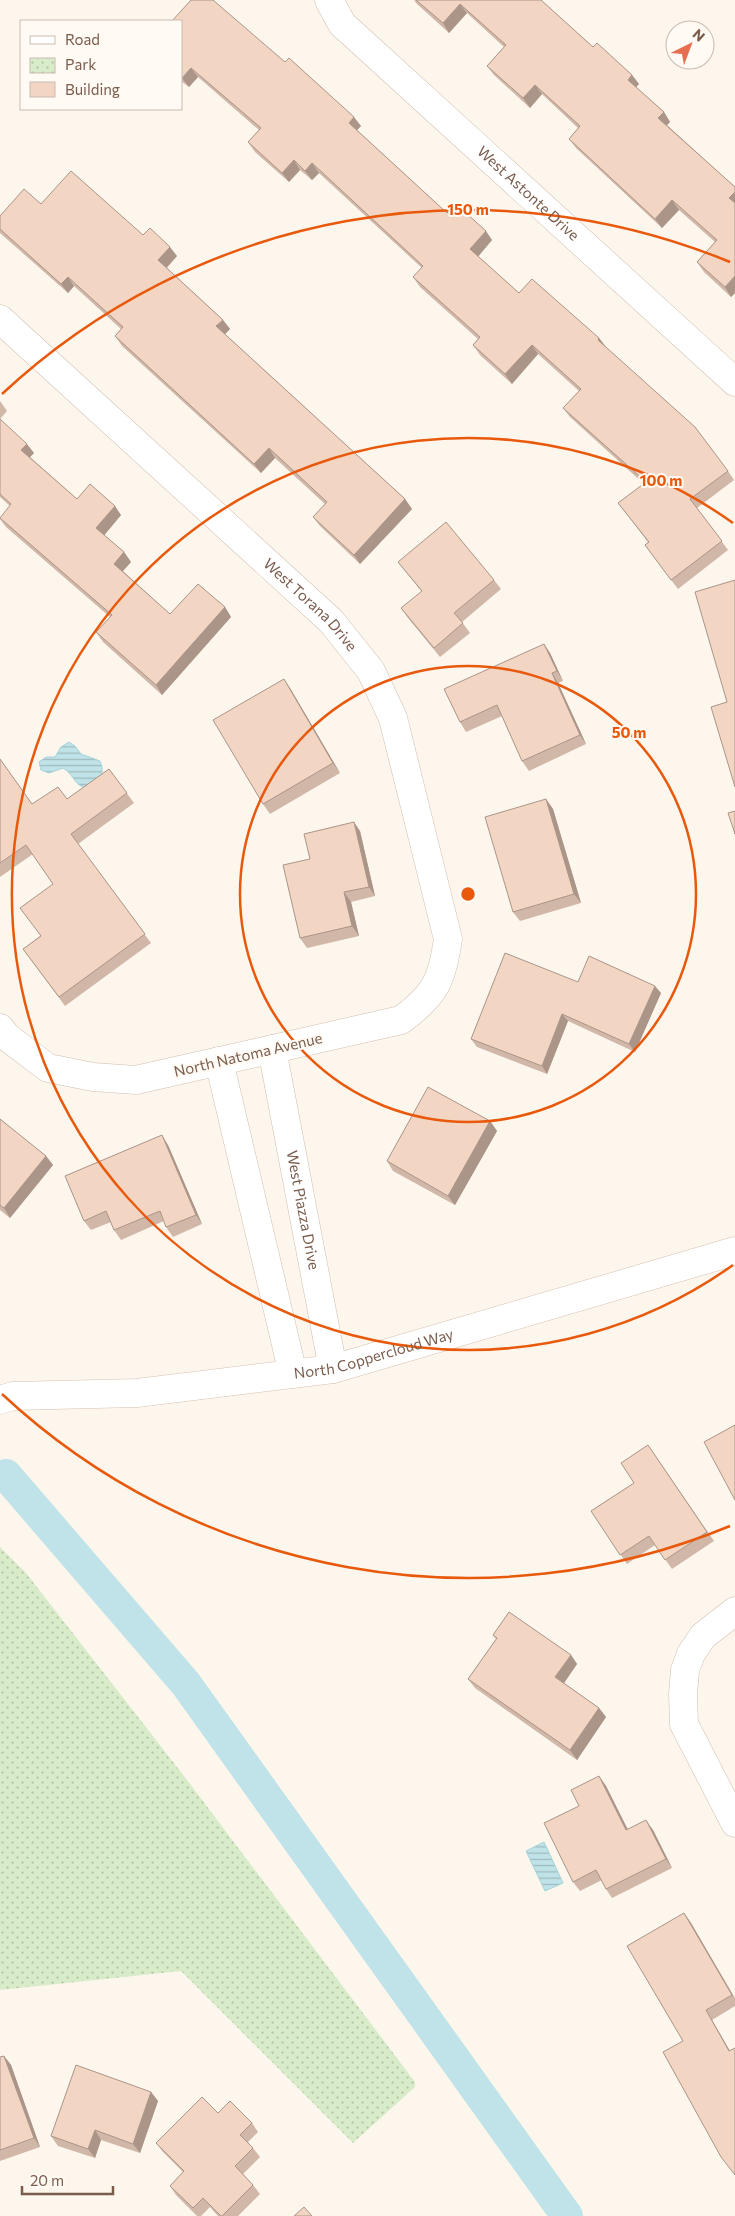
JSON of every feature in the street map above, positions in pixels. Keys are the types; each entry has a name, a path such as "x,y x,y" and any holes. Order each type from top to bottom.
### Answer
{"street":[{"name":"West Astonte Drive","path":"329,0 342,24 735,382"},
{"name":"West Torana Drive","path":"0,319 332,620 371,671 393,718 448,939 444,965 435,989"},
{"name":"North Natoma Avenue","path":"0,1028 7,1036 48,1068 93,1077 136,1080 401,1020 421,1005 435,989"},
{"name":"West Piazza Drive","path":"272,1049 333,1369"},
{"path":"219,1061 293,1374"},
{"name":"North Coppercloud Way","path":"0,1400 13,1396 137,1393 333,1369 735,1251"},
{"path":"735,1611 703,1636 685,1670 682,1694 684,1724 735,1823"}],"green space":[{"path":"0,1547 26,1573 184,1776 415,2082 415,2087 353,2143 181,1971 0,1990"}],"water":[{"path":"69,742 81,754 100,761 102,773 91,789 78,784 63,768 49,773 41,770 39,762 46,757 55,757 61,747"},
{"path":"544,1842 563,1883 545,1891 526,1851"}],"building":[{"path":"191,0 213,0 285,62 289,58 354,117 349,123 447,213 456,204 486,231 470,249 519,293 532,279 695,427 728,471 690,499 722,541 671,580 645,545 649,542 618,503 646,482 563,408 581,389 532,345 505,374 473,345 480,337 413,277 423,266 312,163 305,171 294,160 282,173 248,142 261,128 191,68 182,78 182,20 173,20"},
{"path":"416,0 541,0 593,47 597,43 632,75 628,80 664,112 658,118 735,187 735,192 729,198 735,203 735,276 725,287 697,262 717,240 672,200 655,219 569,139 580,126 535,85 523,98 487,66 506,45 460,4 443,23"},
{"path":"71,171 143,235 150,228 170,247 158,260 223,320 216,326 405,499 354,555 313,517 327,502 269,448 254,464 115,336 123,327 68,277 61,284 0,229 0,216 24,189 41,204"},
{"path":"0,419 27,444 21,450 77,499 90,484 115,506 96,528 124,552 114,564 170,614 198,584 225,607 156,685 96,632 112,615 0,518 11,504 0,494"},
{"path":"446,522 494,580 454,613 463,623 434,648 401,608 422,591 398,562"},
{"path":"735,580 735,787 711,707 727,702 695,592"},
{"path":"544,644 557,671 552,673 580,735 522,761 497,705 460,722 444,689"},
{"path":"284,679 333,763 263,804 213,720"},
{"path":"0,759 32,804 58,787 67,799 109,769 127,793 71,834 145,934 59,997 23,949 41,936 20,908 53,884 26,845 0,863"},
{"path":"546,799 574,894 513,912 485,817"},
{"path":"735,811 735,834 728,813"},
{"path":"354,822 369,887 344,892 352,926 300,938 283,865 310,859 304,834"},
{"path":"505,953 578,982 589,956 655,986 629,1044 562,1014 542,1066 471,1039"},
{"path":"428,1087 490,1121 448,1196 387,1161"},
{"path":"0,1119 46,1156 4,1208 0,1205"},
{"path":"162,1135 196,1215 166,1227 160,1211 114,1230 106,1211 84,1221 65,1176"},
{"path":"735,1425 735,1500 704,1442"},
{"path":"648,1445 707,1532 665,1560 649,1536 620,1555 591,1511 634,1483 621,1463"},
{"path":"509,1612 571,1655 555,1677 599,1708 570,1750 468,1679 497,1638 493,1635"},
{"path":"599,1776 626,1830 646,1820 666,1859 606,1889 596,1870 573,1882 544,1823 579,1806 571,1790"},
{"path":"684,1913 732,1995 706,2010 729,2051 735,2048 735,2175 721,2157 663,2052 683,2041 627,1946"},
{"path":"4,2056 34,2138 0,2150 0,2057"},
{"path":"76,2065 151,2092 133,2144 95,2130 88,2149 51,2136"},
{"path":"202,2097 218,2113 230,2101 252,2123 240,2135 253,2148 235,2166 253,2185 222,2216 203,2198 193,2208 170,2186 184,2171 156,2143"},
{"path":"304,2207 312,2216 294,2216"}],"waterway":[{"path":"6,1475 186,1684 567,2216"}]}
